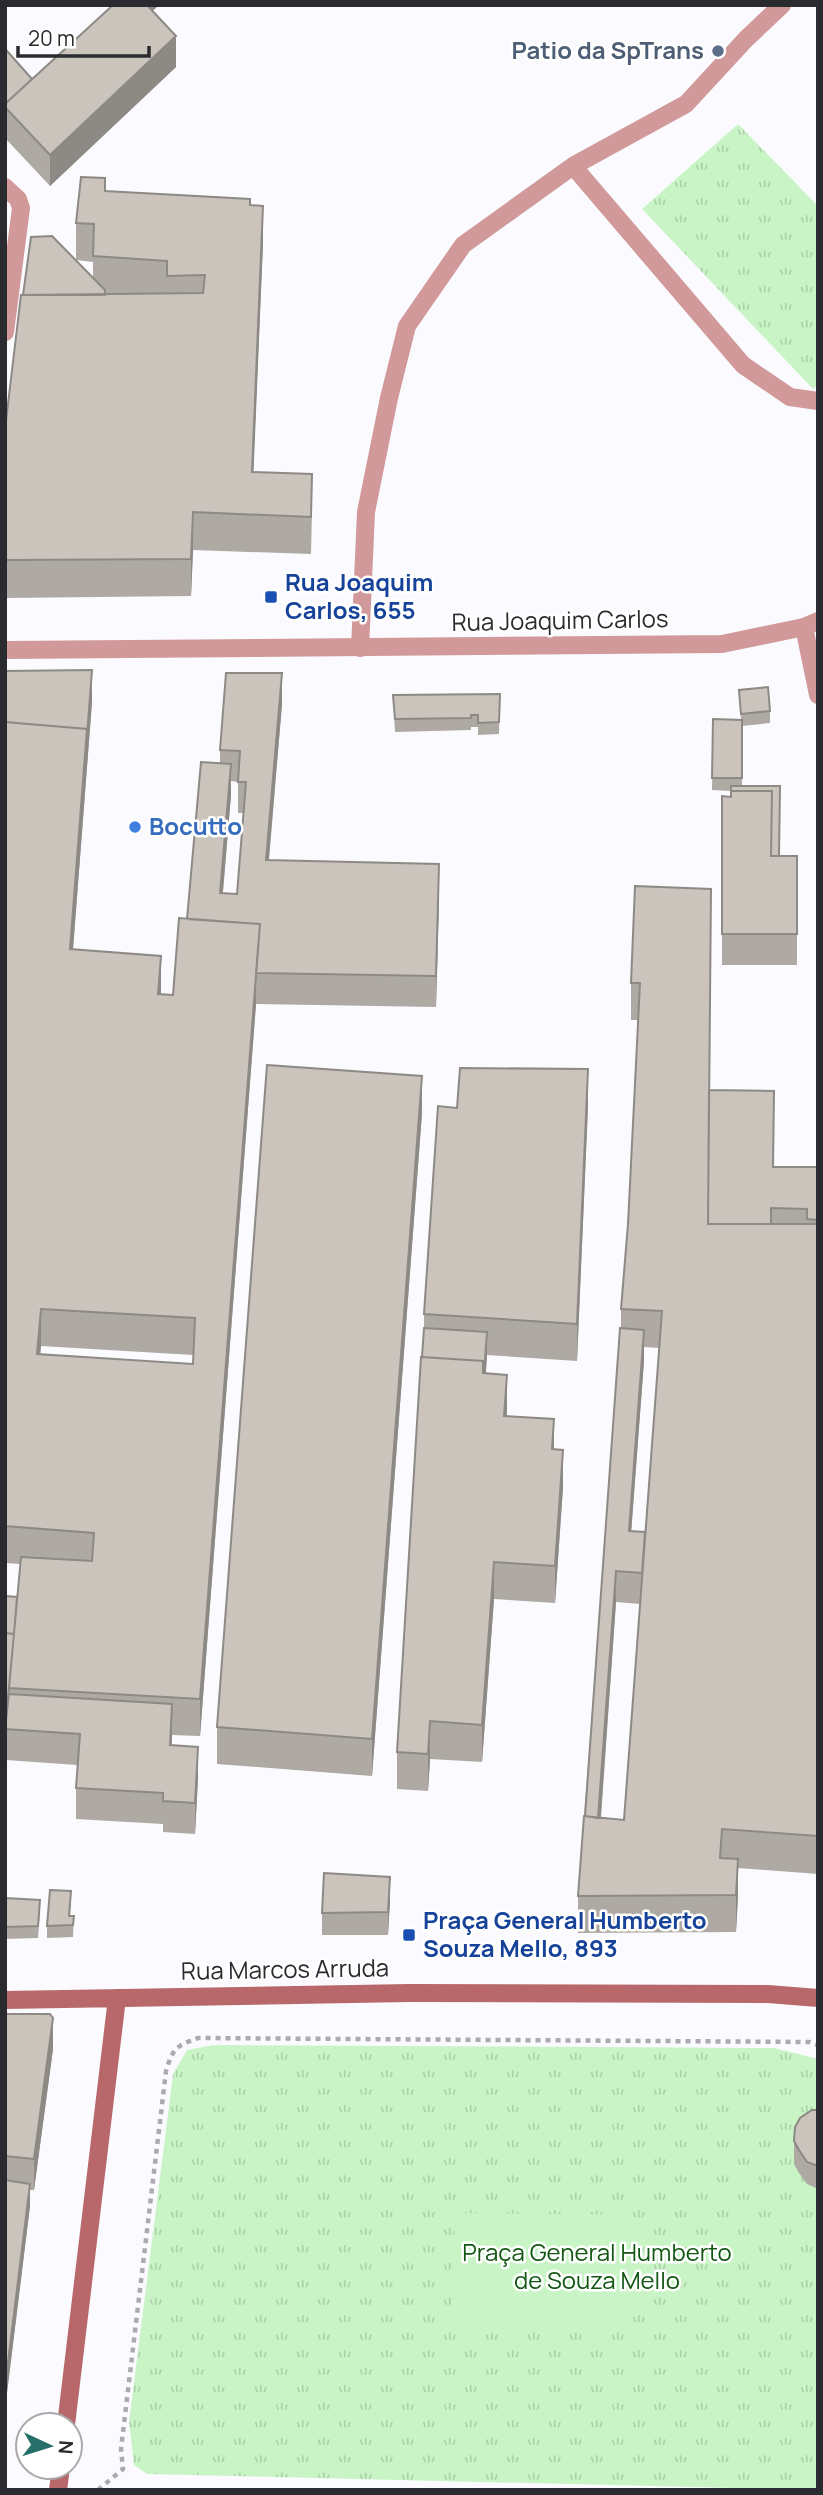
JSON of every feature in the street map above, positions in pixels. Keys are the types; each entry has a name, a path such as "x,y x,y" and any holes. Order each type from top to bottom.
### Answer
{"main road":[{"name":"Rua Marcos Arruda","path":"5,2000 409,1993 768,1994 818,1998"},
{"path":"68,2411 117,1998"}],"street":[{"path":"360,648 366,512 407,326 463,245 573,166 685,104 782,5"},
{"path":"573,166 743,365 790,397 818,401"},
{"path":"5,187 18,199 21,208 5,332"},
{"path":"811,624 818,695"},
{"name":"Rua Joaquim Carlos","path":"5,650 722,644 811,624"}],"path":[{"path":"98,2490 123,2469 121,2449 166,2071 170,2056 177,2046 198,2038 809,2042 818,2045"}],"green space":[{"path":"738,124 818,206 818,385 813,389 642,209"},
{"name":"Praça General Humberto de Souza Mello","path":"214,2045 774,2048 818,2059 818,2490 147,2474 134,2465 129,2422 173,2074 187,2050"},
{"path":"455,2213 634,2215 632,2328 451,2322"}],"building":[{"path":"113,5 147,5 176,36 50,155 5,104"},
{"path":"7,51 32,79 5,104 5,52"},
{"path":"81,177 105,178 105,191 250,199 250,205 263,206 252,472 312,474 311,517 193,512 191,559 5,560 5,429 21,295 203,293 205,275 167,276 167,261 93,256 94,224 76,223"},
{"path":"52,236 105,290 105,295 23,295 31,237"},
{"path":"92,670 87,735 87,729 5,722 5,671"},
{"path":"226,673 282,673 266,860 439,864 436,976 256,973 260,924 187,919 201,762 231,764 220,893 237,894 246,782 238,782 240,751 220,750"},
{"path":"768,687 770,711 741,714 739,690"},
{"path":"500,694 499,722 478,723 478,715 471,715 471,718 395,719 393,695"},
{"path":"713,719 742,720 742,778 712,778"},
{"path":"5,722 87,729 70,949 161,956 158,994 173,995 179,918 260,924 200,1699 9,1688 21,1557 92,1561 94,1533 5,1526","holes":["41,1309 195,1318 193,1364 37,1354"]},
{"path":"731,786 780,786 779,856 771,856 772,791 731,791"},
{"path":"731,791 772,791 771,856 797,856 797,934 722,934 722,796 731,797"},
{"path":"635,886 711,889 708,1224 818,1224 818,1836 722,1829 720,1858 738,1859 736,1895 578,1896 584,1816 624,1820 662,1311 621,1309 640,983 631,983"},
{"path":"267,1065 422,1076 372,1739 217,1727"},
{"path":"460,1068 588,1069 577,1324 424,1314 438,1106 457,1108"},
{"path":"709,1090 774,1091 773,1167 818,1167 818,1220 807,1219 807,1209 771,1208 771,1224 708,1224"},
{"path":"424,1328 487,1332 484,1373 483,1361 422,1357"},
{"path":"620,1328 644,1330 629,1531 645,1532 642,1573 616,1571 598,1818 585,1816"},
{"path":"421,1357 483,1361 483,1373 507,1375 504,1416 554,1419 552,1449 563,1450 555,1566 494,1562 482,1725 430,1721 428,1754 397,1752"},
{"path":"5,1596 17,1597 14,1634 5,1633"},
{"path":"5,1633 14,1634 5,1729"},
{"path":"9,1694 172,1704 170,1745 198,1747 195,1803 163,1801 163,1793 76,1788 80,1734 5,1729"},
{"path":"324,1873 390,1877 388,1912 322,1913"},
{"path":"50,1890 71,1891 69,1916 74,1916 73,1925 47,1926"},
{"path":"5,1898 40,1900 38,1926 5,1927"},
{"path":"5,2014 50,2014 53,2018 34,2159 5,2156"},
{"path":"812,2110 818,2110 818,2166 807,2162 794,2141 795,2127 800,2118"},
{"path":"5,2180 30,2184 5,2386"}],"place":[{"name":"Patio da SpTrans","path":"718,51"},
{"name":"Rua Joaquim Carlos, 655","path":"271,597"},
{"name":"Bocutto","path":"135,827"},
{"name":"Praça General Humberto Souza Mello, 893","path":"409,1935"}]}
